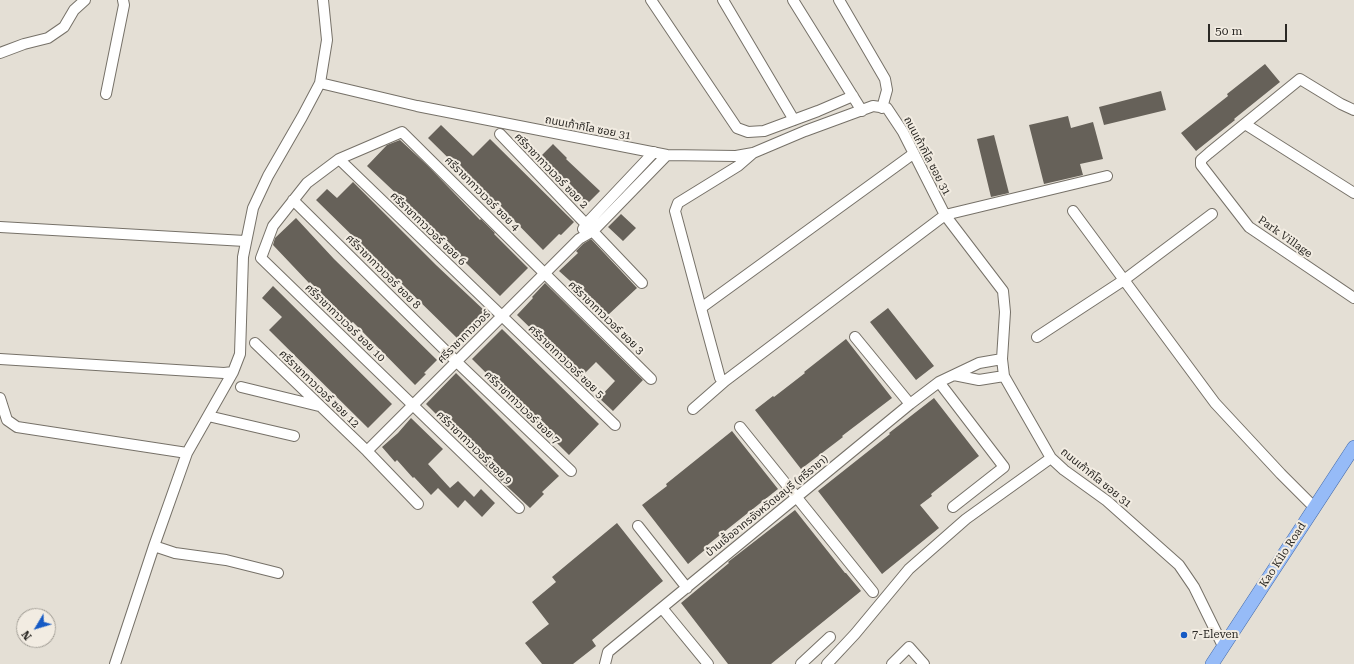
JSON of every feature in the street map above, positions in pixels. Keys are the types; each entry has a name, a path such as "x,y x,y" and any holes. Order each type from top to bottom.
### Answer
{"main road":[{"name":"Kao Kilo Road","path":"1212,664 1354,447"}],"street":[{"path":"0,53 24,44 48,38 64,27 74,10 85,0"},
{"path":"106,94 124,5 123,0"},
{"path":"115,664 187,453 233,372 240,354 243,257 245,241 253,208 268,176 320,83 327,40 323,0"},
{"path":"651,0 737,128 748,132 764,131 853,96"},
{"path":"723,0 794,120"},
{"path":"794,0 862,111"},
{"path":"840,0 885,79 887,90 882,108"},
{"path":"1354,110 1341,104 1300,79 1245,124 1354,193"},
{"name":"ถนนเก้ากิโล ซอย 31","path":"320,83 417,106 667,155 736,156 753,153 805,131 873,106 887,108 903,132 945,216 1004,291 1005,312 1002,359 1004,376 1052,458 1064,470 1107,501 1179,565 1194,587 1223,646"},
{"name":"Park Village","path":"1245,124 1201,160 1203,169 1249,228 1353,298"},
{"name":"ศรีราชาทาวเวอร์ ซอย 4","path":"339,159 402,132 544,274"},
{"name":"ศรีราชาทาวเวอร์ ซอย 2","path":"500,134 642,283"},
{"name":"ศรีราชาทาวเวอร์","path":"589,228 654,152"},
{"path":"725,381 720,378 676,211 678,203 738,166 753,153"},
{"path":"701,308 913,154"},
{"name":"ศรีราชาทาวเวอร์","path":"367,451 589,228 667,155"},
{"path":"293,200 307,183 339,159"},
{"name":"ศรีราชาทาวเวอร์ ซอย 6","path":"339,159 501,316"},
{"path":"693,408 725,381 945,216 1107,176"},
{"name":"ศรีราชาทาวเวอร์ ซอย 10","path":"293,200 273,226 261,258 413,405"},
{"name":"ศรีราชาทาวเวอร์ ซอย 8","path":"293,200 456,361"},
{"path":"1073,211 1215,403 1314,507"},
{"path":"1037,337 1124,280 1212,214"},
{"path":"0,227 245,241"},
{"name":"ศรีราชาทาวเวอร์ ซอย 3","path":"544,274 651,379"},
{"name":"ศรีราชาทาวเวอร์ ซอย 5","path":"501,316 615,425"},
{"path":"856,337 910,404"},
{"name":"ศรีราชาทาวเวอร์ ซอย 12","path":"255,343 367,451 418,504"},
{"path":"0,359 224,373 233,372"},
{"name":"บ้านเอื้ออาทรจังหวัดชลบุรี (ศรีราชา)","path":"605,664 608,652 910,404 939,382 979,363 1002,359"},
{"name":"ศรีราชาทาวเวอร์ ซอย 7","path":"456,361 571,471"},
{"path":"954,375 978,380 1004,376"},
{"path":"939,382 1004,467 953,507"},
{"path":"241,387 320,406"},
{"path":"0,398 7,420 17,427 187,453"},
{"name":"ศรีราชาทาวเวอร์ ซอย 9","path":"413,405 519,508"},
{"path":"208,416 294,436"},
{"path":"740,427 873,592"},
{"path":"827,664 855,634 909,569 966,519 1052,458"},
{"path":"638,526 687,588"},
{"path":"154,546 175,554 226,560 278,573"},
{"path":"662,608 706,663"},
{"path":"801,664 830,638"},
{"path":"892,664 909,647 924,664"}],"building":[{"path":"1265,64 1280,82 1196,151 1181,133 1228,96 1227,94"},
{"path":"1161,91 1166,110 1104,125 1099,107"},
{"path":"1068,116 1071,128 1093,122 1103,159 1080,164 1083,175 1044,184 1029,125"},
{"path":"441,125 473,156 490,139 574,222 543,250 494,200 493,202 428,138"},
{"path":"994,135 1009,193 991,197 977,139"},
{"path":"400,140 428,166 480,220 481,219 495,233 494,234 528,268 500,296 367,166 387,145"},
{"path":"553,144 567,158 566,159 600,191 587,204 540,157"},
{"path":"353,182 436,265 486,312 458,339 316,200 327,189 337,198"},
{"path":"621,214 636,228 623,241 608,227"},
{"path":"296,218 334,259 437,360 415,385 353,322 351,323 310,282 309,283 273,245 275,238"},
{"path":"591,239 637,288 608,315 559,271 578,253 576,251 583,244"},
{"path":"545,283 643,380 613,411 599,398 615,381 596,362 581,377 517,315"},
{"path":"273,286 392,404 368,428 269,330 282,317 262,298"},
{"path":"888,308 934,366 916,380 870,322"},
{"path":"502,329 599,424 569,455 472,359"},
{"path":"846,339 892,398 801,469 755,410 805,373 804,372"},
{"path":"456,373 559,476 542,492 544,494 530,508 479,459 480,458 426,404"},
{"path":"934,398 979,456 931,494 932,496 920,505 939,528 882,574 818,491"},
{"path":"411,418 443,449 428,464 450,488 458,481 474,497 481,489 495,503 482,517 465,500 458,508 438,488 431,495 397,460 395,462 382,447 398,433"},
{"path":"732,431 778,489 705,547 706,549 688,564 642,505 667,486 666,484"},
{"path":"795,510 861,591 771,664 728,664 681,603 729,563 728,562"},
{"path":"617,523 663,581 592,640 596,646 573,664 542,664 525,643 549,624 532,602 556,582 552,577"}],"place":[{"name":"7-Eleven","path":"1184,635"}]}
